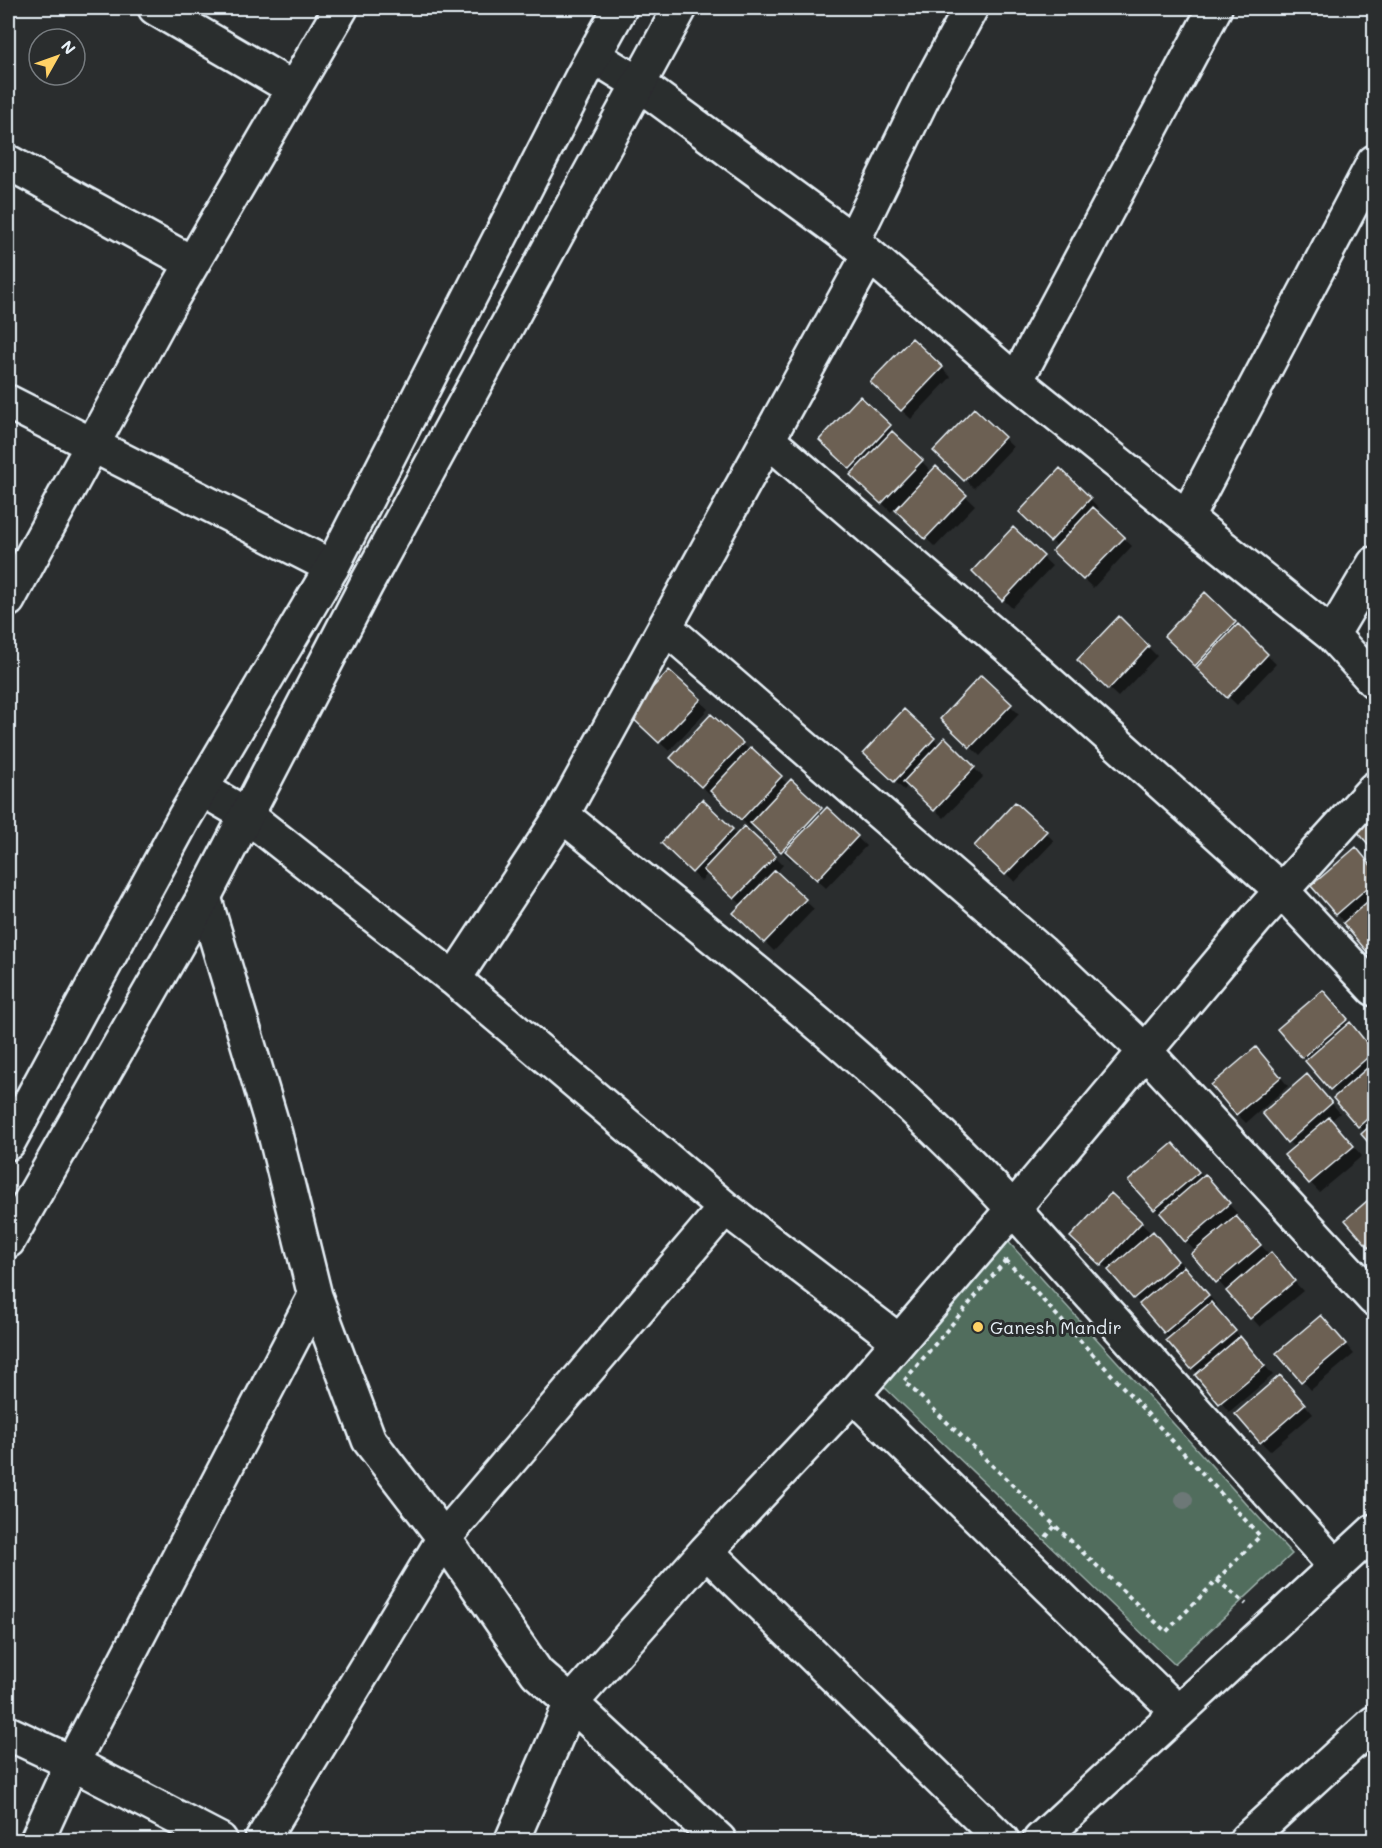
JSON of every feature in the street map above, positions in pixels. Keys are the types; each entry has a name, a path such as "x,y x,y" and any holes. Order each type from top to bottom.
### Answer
{"street":[{"path":"155,8 294,89"},
{"path":"8,600 192,263 341,8"},
{"path":"8,1143 202,789 332,567 594,56 621,8"},
{"path":"8,1241 16,1207 204,897 245,814 366,585 680,8"},
{"path":"454,979 562,815 768,440 861,248 926,91 971,8"},
{"path":"1016,381 1215,8"},
{"path":"594,56 639,84 861,248 1016,381 1332,635 1374,681"},
{"path":"8,162 192,263"},
{"path":"1187,517 1374,162"},
{"path":"8,402 92,447 332,567"},
{"path":"768,440 1035,670 1282,891 1374,988"},
{"path":"1332,635 1374,564"},
{"path":"665,627 1041,952 1145,1051 1374,1299"},
{"path":"202,789 245,814 454,979 725,1208 899,1341"},
{"path":"512,1840 572,1703 706,1551 853,1395 1282,891 1374,789"},
{"path":"562,815 872,1069 975,1167 1336,1567"},
{"path":"204,897 275,1134 315,1296 369,1440 444,1538 537,1673 719,1840"},
{"path":"262,1840 444,1538 725,1208"},
{"path":"37,1840 72,1763 315,1296"},
{"path":"853,1395 1178,1712"},
{"path":"1040,1840 1374,1532"},
{"path":"706,1551 1002,1840"},
{"path":"1246,1840 1374,1723"},
{"path":"8,1733 72,1763 220,1840"}],"path":[{"path":"1006,1260 1078,1336 1260,1536 1166,1632 904,1381 1006,1260"}],"green space":[{"path":"1004,1237 1292,1554 1174,1664 881,1384"}],"building":[{"path":"912,338 943,367 901,411 870,382"},
{"path":"860,396 891,425 850,469 819,440"},
{"path":"974,408 1005,437 964,481 933,451"},
{"path":"892,431 923,460 881,504 850,475"},
{"path":"936,466 967,495 925,539 895,510"},
{"path":"1060,468 1091,498 1050,542 1019,512"},
{"path":"1093,507 1125,537 1083,580 1052,551"},
{"path":"1013,527 1044,556 1002,601 972,571"},
{"path":"1205,592 1236,622 1195,666 1164,636"},
{"path":"1119,616 1149,646 1108,690 1077,660"},
{"path":"1238,624 1268,654 1227,698 1196,668"},
{"path":"669,670 701,699 659,743 628,714"},
{"path":"981,675 1012,704 970,748 940,719"},
{"path":"904,709 935,738 894,782 863,753"},
{"path":"711,714 743,743 701,787 670,758"},
{"path":"945,737 975,767 934,811 903,782"},
{"path":"751,747 782,776 741,820 710,791"},
{"path":"791,779 822,808 781,852 750,823"},
{"path":"702,799 733,829 692,873 661,843"},
{"path":"1015,802 1047,831 1005,875 974,846"},
{"path":"827,807 858,836 817,880 785,851"},
{"path":"1374,814 1374,851 1356,830"},
{"path":"744,826 776,856 734,899 703,870"},
{"path":"1356,847 1374,869 1374,882 1336,915 1311,886"},
{"path":"775,870 806,899 764,943 733,913"},
{"path":"1374,896 1374,947 1368,953 1343,923"},
{"path":"1323,990 1348,1019 1302,1058 1277,1029"},
{"path":"1350,1022 1374,1052 1330,1090 1305,1061"},
{"path":"1256,1047 1281,1077 1236,1115 1211,1085"},
{"path":"1374,1062 1374,1113 1358,1127 1333,1098"},
{"path":"1307,1074 1332,1103 1287,1143 1262,1113"},
{"path":"1329,1117 1354,1146 1309,1184 1284,1155"},
{"path":"1374,1122 1374,1149 1361,1134"},
{"path":"1173,1143 1199,1172 1154,1210 1128,1181"},
{"path":"1205,1174 1230,1203 1185,1242 1160,1213"},
{"path":"1111,1193 1142,1222 1101,1266 1070,1237"},
{"path":"1374,1195 1374,1245 1370,1249 1345,1220"},
{"path":"1236,1216 1261,1245 1216,1283 1191,1254"},
{"path":"1153,1231 1178,1261 1133,1299 1108,1270"},
{"path":"1271,1252 1295,1281 1250,1319 1226,1291"},
{"path":"1184,1266 1209,1295 1164,1333 1139,1304"},
{"path":"1211,1302 1236,1331 1191,1369 1166,1340"},
{"path":"1321,1315 1346,1344 1301,1382 1276,1353"},
{"path":"1240,1336 1265,1366 1219,1404 1195,1375"},
{"path":"1280,1375 1305,1404 1260,1443 1235,1414"}],"place":[{"name":"Ganesh Mandir","path":"978,1327"}]}
